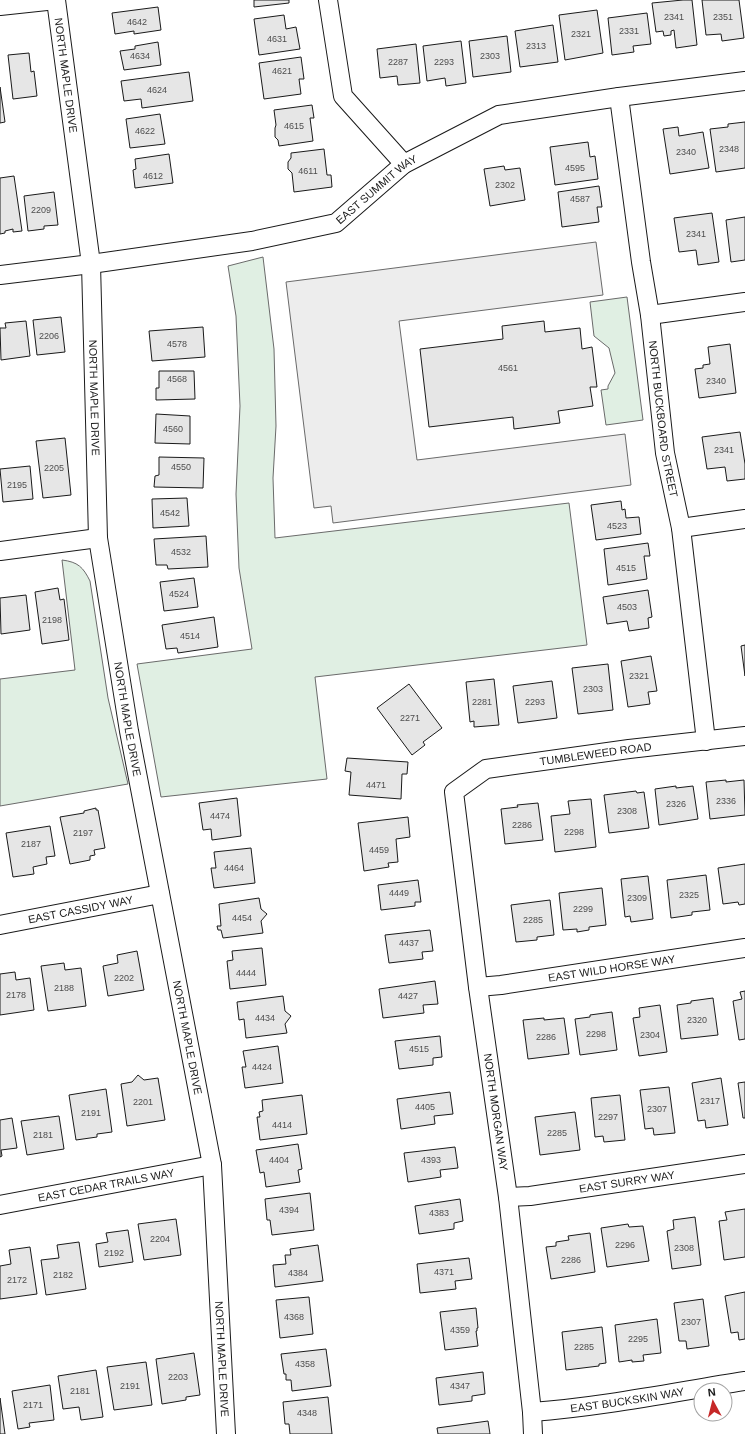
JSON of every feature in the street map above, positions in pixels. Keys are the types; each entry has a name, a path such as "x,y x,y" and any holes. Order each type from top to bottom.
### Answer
{"street":[{"path":"0,6 56,0"},
{"name":"NORTH MAPLE DRIVE","path":"56,0 91,264 98,538 129,731 212,1165 226,1434"},
{"path":"328,0 343,96 404,164"},
{"name":"EAST SUMMIT WAY","path":"0,274 91,264 252,241 336,223 404,164 499,115 619,97 745,81"},
{"name":"NORTH BUCKBOARD STREET","path":"619,97 640,255 650,315 665,453 681,528 706,741"},
{"path":"650,315 745,302"},
{"path":"681,528 745,519"},
{"path":"0,550 98,538"},
{"name":"TUMBLEWEED ROAD","path":"454,792 486,769 629,749 745,736"},
{"name":"NORTH MORGAN WAY","path":"454,792 478,987 508,1197 532,1412 533,1434"},
{"name":"EAST CASSIDY WAY","path":"0,925 160,894"},
{"name":"EAST WILD HORSE WAY","path":"478,987 501,985 745,948"},
{"name":"EAST SURRY WAY","path":"508,1197 538,1195 745,1164"},
{"name":"EAST CEDAR TRAILS WAY","path":"0,1206 212,1165"},
{"name":"EAST BUCKSKIN WAY","path":"532,1412 599,1404 745,1381"}],"green space":[{"path":"263,257 274,349 276,426 273,478 275,538 569,503 587,645 315,677 327,779 161,797 137,664 252,649 239,568 236,494 240,406 236,316 228,266"},
{"path":"627,297 643,420 606,425 601,390 608,389 608,386 615,373 609,348 594,336 590,302"},
{"path":"62,560 72,562 79,566 85,572 90,581 108,698 128,784 0,806 0,679 75,670"}],"shaded area":[{"path":"596,242 603,295 399,321 417,460 625,434 631,485 333,523 331,506 314,508 286,282"}],"building":[{"path":"254,0 289,0 289,3 254,7"},
{"path":"692,0 697,45 676,48 674,30 671,31 671,35 664,36 663,31 656,32 652,3"},
{"path":"702,0 739,0 744,38 722,41 721,34 706,35"},
{"path":"158,7 161,30 134,34 134,31 115,34 112,13"},
{"path":"597,10 603,53 565,60 559,15"},
{"path":"647,13 651,44 633,46 634,52 612,55 608,18"},
{"path":"284,15 286,29 296,27 300,49 259,55 254,19"},
{"path":"553,25 558,62 520,67 515,31"},
{"path":"507,36 511,72 473,77 469,41"},
{"path":"461,41 466,83 446,86 445,78 427,81 423,46"},
{"path":"158,42 161,65 124,70 120,51 135,49 135,46"},
{"path":"416,44 420,83 398,85 397,76 380,78 377,49"},
{"path":"29,53 31,72 34,71 37,96 13,99 8,55"},
{"path":"301,57 304,79 299,79 301,94 264,99 259,63"},
{"path":"189,72 193,101 142,108 141,99 124,101 121,81"},
{"path":"0,87 5,122 0,123"},
{"path":"312,105 314,118 310,118 313,141 279,146 278,140 275,137 276,125 274,110"},
{"path":"160,114 165,144 130,148 126,119"},
{"path":"745,122 745,168 716,172 710,129 728,127 728,124"},
{"path":"678,127 679,136 703,132 709,168 670,174 663,129"},
{"path":"588,142 590,157 595,156 598,179 555,185 550,147"},
{"path":"324,149 327,175 331,175 332,187 294,192 292,173 288,169 288,162 291,158 291,153"},
{"path":"169,154 173,183 135,188 133,170 136,169 135,159"},
{"path":"504,166 505,170 520,168 525,200 490,206 484,169"},
{"path":"14,176 22,231 13,232 13,229 0,234 0,178"},
{"path":"599,186 602,207 597,207 599,222 562,227 558,192"},
{"path":"54,192 58,225 44,226 44,229 28,231 24,196"},
{"path":"712,213 719,262 698,265 696,250 679,252 674,218"},
{"path":"745,217 745,260 731,262 726,220"},
{"path":"61,317 65,352 37,355 33,320"},
{"path":"26,321 30,356 1,360 0,328 6,328 5,323"},
{"path":"544,321 545,332 580,328 582,349 592,347 597,387 590,387 593,406 558,411 560,423 514,429 513,417 429,427 420,349 503,339 502,326"},
{"path":"203,327 205,357 152,361 149,331"},
{"path":"730,344 736,393 699,398 695,369 703,368 703,365 710,364 708,347"},
{"path":"159,371 194,371 195,399 156,400 156,388 159,388"},
{"path":"156,414 190,416 190,444 155,443"},
{"path":"740,432 745,464 745,479 727,481 725,467 707,469 702,437"},
{"path":"65,438 71,495 43,498 36,441"},
{"path":"159,457 204,458 203,488 154,487 155,476 159,475"},
{"path":"30,466 33,499 3,502 0,469"},
{"path":"187,498 189,526 153,528 152,499"},
{"path":"621,501 622,510 625,509 626,518 639,517 641,534 596,540 591,505"},
{"path":"206,536 208,567 168,569 167,565 156,565 154,539"},
{"path":"648,543 650,556 644,556 647,579 608,585 604,549"},
{"path":"194,578 198,607 164,611 160,582"},
{"path":"58,588 60,600 64,599 69,640 42,644 35,592"},
{"path":"648,590 652,617 648,618 649,628 629,631 627,621 607,624 603,597"},
{"path":"26,595 30,630 1,634 0,598"},
{"path":"214,617 218,647 178,653 177,648 166,649 162,625"},
{"path":"745,645 745,676 741,646"},
{"path":"651,656 657,691 648,692 650,704 628,707 621,661"},
{"path":"608,664 613,710 578,714 572,668"},
{"path":"494,679 499,725 474,727 474,721 470,722 466,682"},
{"path":"552,681 557,718 518,723 513,686"},
{"path":"409,684 442,728 423,742 425,745 412,755 377,708"},
{"path":"347,758 408,762 407,774 402,774 401,799 349,795 351,772 345,771"},
{"path":"726,780 726,782 744,780 745,815 710,819 706,782"},
{"path":"676,786 676,788 693,786 698,819 659,825 655,789"},
{"path":"636,791 637,793 644,792 649,828 609,833 604,795"},
{"path":"237,798 241,836 212,840 211,829 203,830 199,803"},
{"path":"591,799 596,847 555,852 551,816 570,814 568,801"},
{"path":"538,803 543,840 505,844 501,809 518,807 517,805"},
{"path":"96,808 96,810 98,810 105,848 94,850 95,855 90,856 90,860 70,864 60,817 84,813 84,811"},
{"path":"408,817 410,837 396,839 398,862 388,863 389,867 364,871 358,823"},
{"path":"50,826 55,856 46,857 47,864 33,867 34,874 13,877 6,833"},
{"path":"251,848 255,883 214,888 211,868 216,868 214,852"},
{"path":"745,864 745,904 739,905 738,902 723,904 718,868"},
{"path":"706,875 710,910 692,912 692,915 671,918 667,880"},
{"path":"648,876 653,919 631,922 630,916 625,917 621,879"},
{"path":"418,880 421,902 415,902 415,906 381,910 378,885"},
{"path":"602,888 606,925 589,927 589,930 577,932 577,929 563,930 559,893"},
{"path":"259,898 261,909 267,914 261,921 263,933 223,938 221,930 218,930 217,926 221,926 219,904"},
{"path":"550,900 554,935 537,937 537,940 516,942 511,905"},
{"path":"430,930 433,951 422,952 423,959 389,963 385,935"},
{"path":"262,948 266,985 230,989 227,961 233,960 232,951"},
{"path":"137,951 144,990 108,996 103,966 118,963 117,955"},
{"path":"64,963 65,970 81,968 86,1006 48,1011 41,966"},
{"path":"15,972 16,980 30,978 34,1010 0,1015 0,974"},
{"path":"435,981 438,1004 423,1005 424,1013 383,1018 379,989"},
{"path":"745,991 745,1039 739,1040 733,1001 742,999 740,992"},
{"path":"283,996 285,1011 291,1016 285,1024 287,1033 246,1038 244,1019 239,1020 237,1002"},
{"path":"713,998 718,1035 681,1039 677,1005 691,1003 691,1001"},
{"path":"660,1005 667,1052 639,1056 633,1018 640,1017 639,1008"},
{"path":"612,1012 617,1050 580,1055 575,1019"},
{"path":"544,1018 544,1020 564,1018 569,1054 528,1059 523,1020"},
{"path":"440,1036 442,1057 433,1058 433,1065 399,1069 395,1041"},
{"path":"278,1046 283,1083 245,1088 242,1067 246,1067 243,1051"},
{"path":"138,1075 144,1080 158,1078 165,1120 127,1126 121,1084 132,1082"},
{"path":"721,1078 728,1125 706,1128 705,1120 698,1121 692,1083"},
{"path":"745,1082 745,1118 743,1118 738,1083"},
{"path":"669,1087 675,1133 654,1135 653,1128 645,1129 640,1090"},
{"path":"106,1089 112,1132 97,1134 97,1137 76,1140 69,1095"},
{"path":"450,1092 453,1114 434,1116 435,1124 401,1129 397,1099"},
{"path":"302,1095 307,1134 260,1140 257,1117 260,1117 259,1112 263,1111 262,1100"},
{"path":"620,1095 625,1140 604,1142 603,1136 595,1137 591,1098"},
{"path":"575,1112 580,1150 540,1155 535,1117"},
{"path":"59,1116 64,1149 27,1155 21,1121"},
{"path":"12,1118 17,1148 1,1150 2,1156 0,1157 0,1120"},
{"path":"298,1144 302,1169 298,1170 300,1182 266,1187 264,1172 260,1173 256,1150"},
{"path":"455,1147 458,1168 440,1170 441,1177 408,1182 404,1153"},
{"path":"310,1193 314,1230 272,1235 270,1220 267,1220 265,1199"},
{"path":"460,1199 463,1221 454,1223 454,1229 419,1234 415,1206"},
{"path":"745,1209 745,1257 724,1260 719,1221 727,1220 725,1212"},
{"path":"695,1217 701,1265 672,1269 667,1231 674,1229 673,1220"},
{"path":"176,1219 181,1255 144,1260 138,1224"},
{"path":"628,1224 629,1227 643,1226 649,1261 607,1267 601,1228"},
{"path":"128,1230 133,1262 99,1267 96,1244 108,1242 106,1233"},
{"path":"590,1233 595,1272 551,1279 546,1247 556,1246 556,1242 569,1240 568,1236"},
{"path":"79,1242 86,1289 46,1295 41,1260 59,1258 57,1245"},
{"path":"318,1245 323,1281 275,1287 273,1265 286,1264 285,1255 291,1255 290,1249"},
{"path":"30,1247 37,1294 0,1299 0,1266 11,1264 9,1250"},
{"path":"469,1258 472,1279 455,1281 456,1289 420,1293 417,1264"},
{"path":"745,1292 745,1339 739,1340 738,1332 731,1333 725,1296"},
{"path":"309,1297 313,1334 280,1338 276,1300"},
{"path":"703,1299 709,1346 687,1349 686,1341 679,1341 674,1303"},
{"path":"476,1308 478,1328 476,1331 478,1346 445,1350 440,1312"},
{"path":"657,1319 661,1353 643,1355 644,1361 632,1362 632,1360 619,1362 615,1325"},
{"path":"602,1327 606,1363 599,1364 599,1366 566,1370 562,1332"},
{"path":"326,1349 331,1386 292,1391 291,1380 286,1380 286,1374 284,1374 281,1354"},
{"path":"194,1353 200,1395 186,1397 186,1400 162,1404 156,1359"},
{"path":"146,1362 152,1405 114,1410 107,1367"},
{"path":"96,1370 103,1417 81,1420 79,1407 63,1409 58,1376"},
{"path":"483,1372 485,1394 472,1396 472,1401 439,1405 436,1378"},
{"path":"50,1385 54,1420 29,1423 30,1427 18,1429 12,1391"},
{"path":"328,1397 332,1434 290,1434 289,1424 285,1424 283,1402"},
{"path":"0,1398 5,1434 0,1434"},
{"path":"488,1421 490,1434 438,1434 437,1428"}]}
